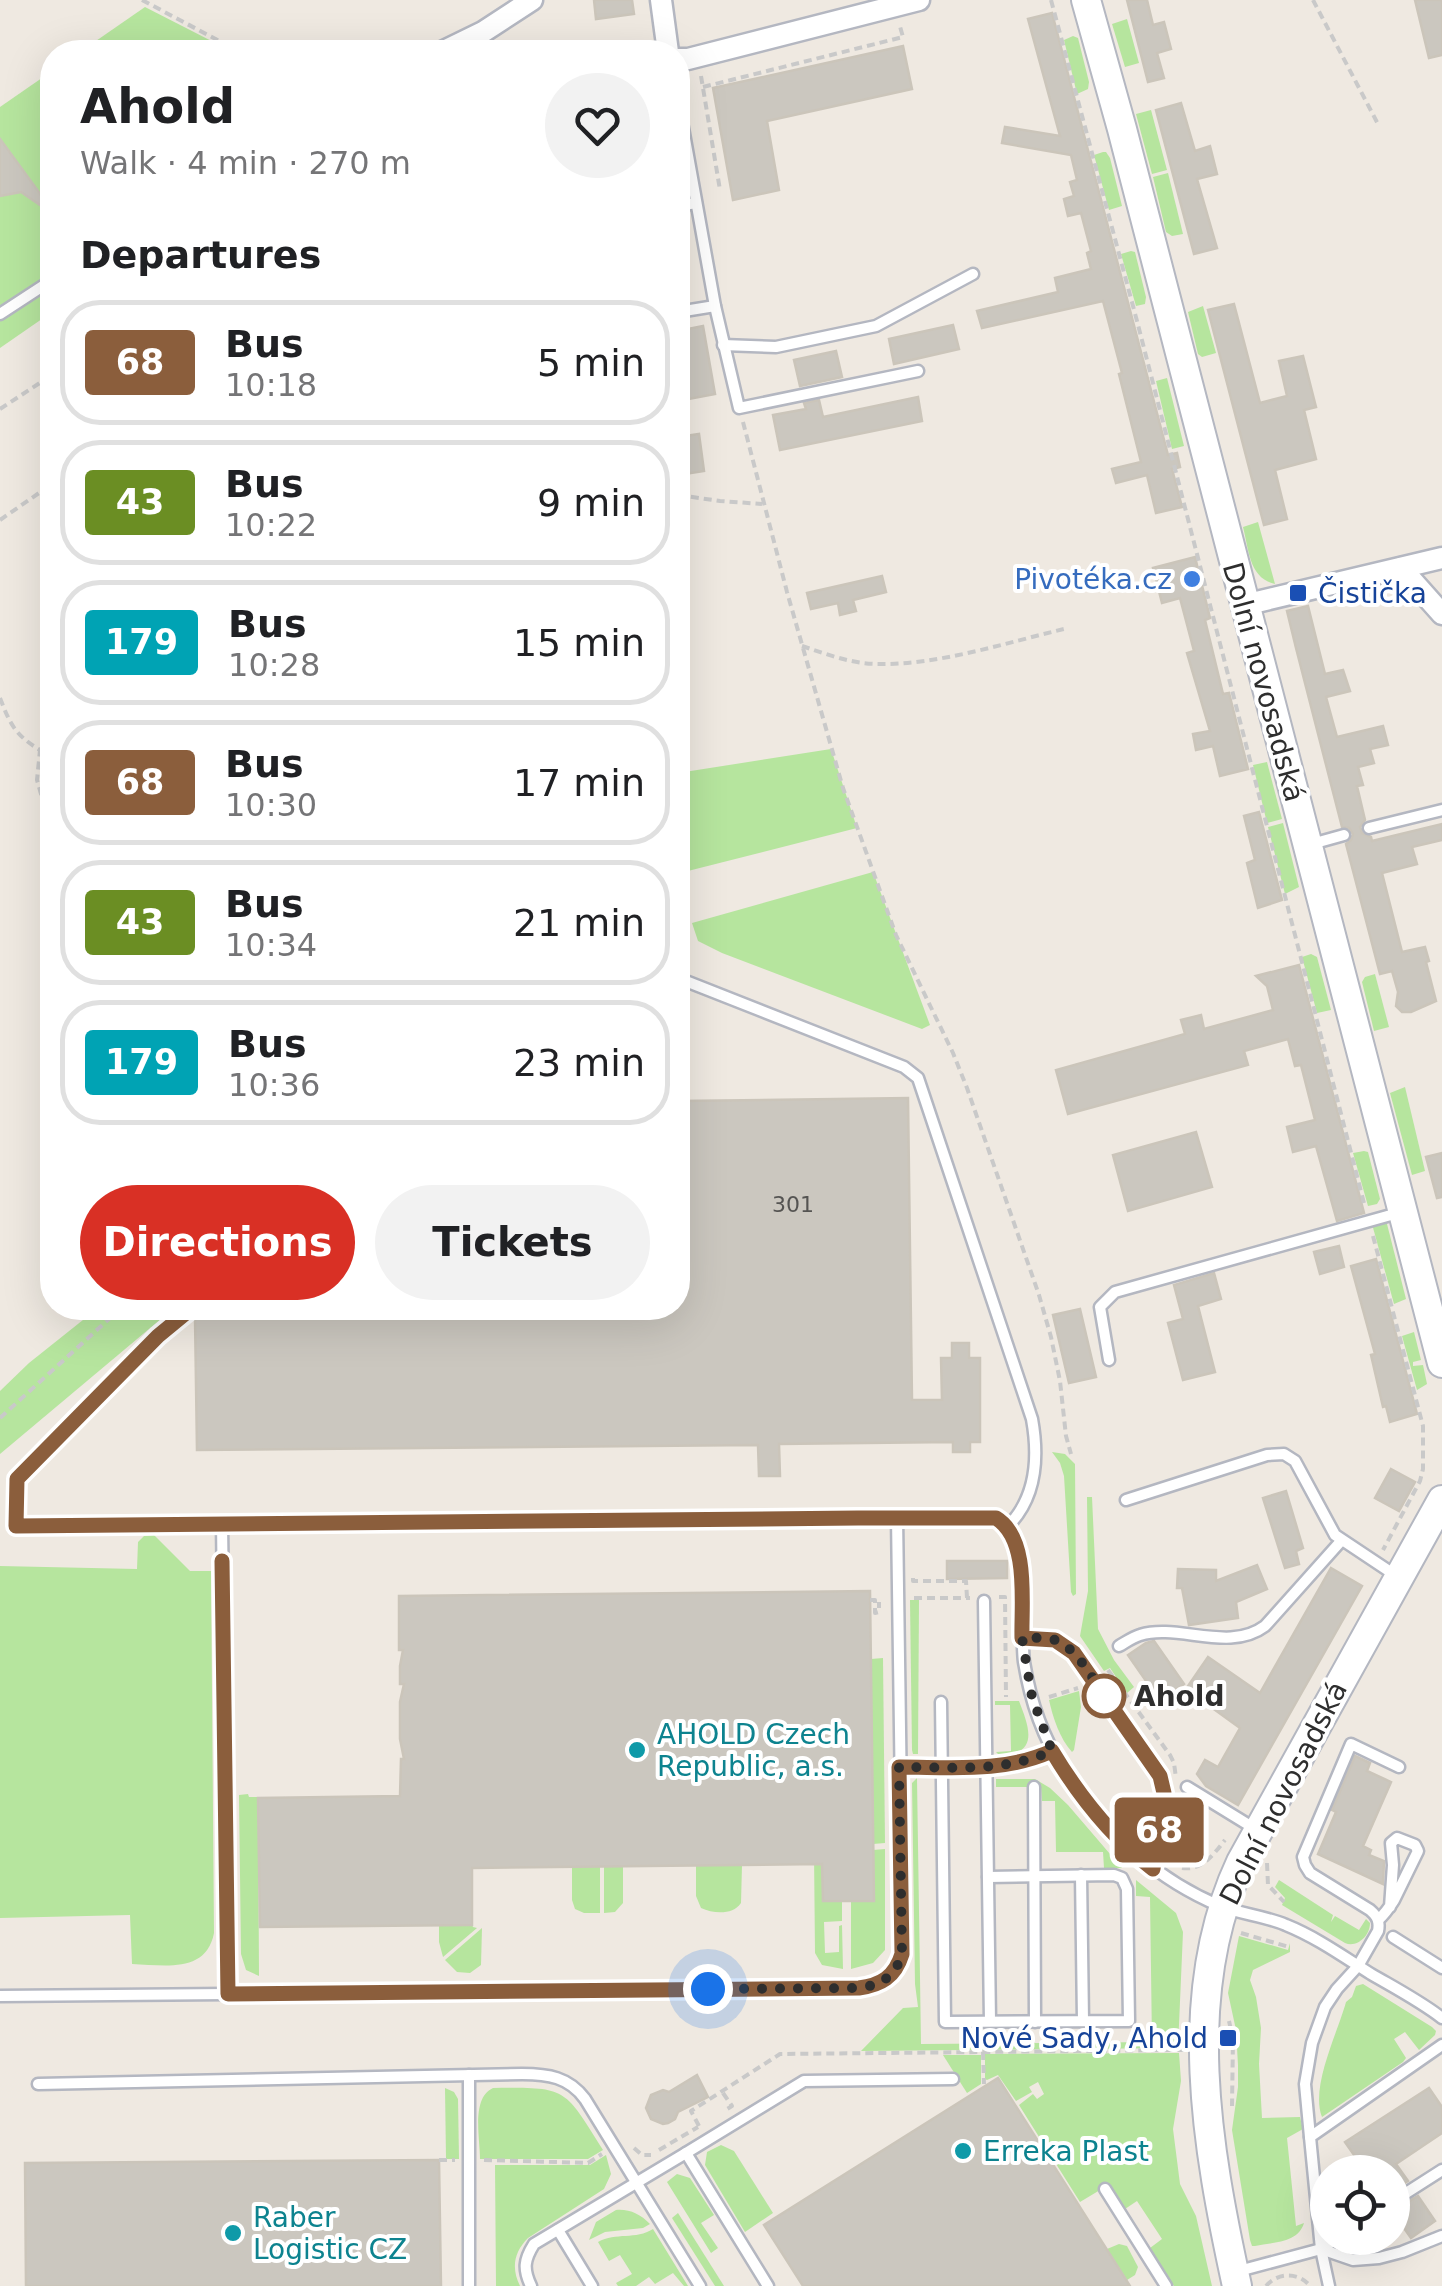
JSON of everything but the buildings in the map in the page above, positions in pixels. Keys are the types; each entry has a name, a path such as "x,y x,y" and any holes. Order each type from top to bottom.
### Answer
{"main road":[{"name":"Dolní novosadská","path":"1086,0 1442,1364"},
{"name":"Dolní novosadská","path":"1236,2279 1222,2214 1206,2094 1207,1982 1222,1906 1236,1872 1263,1843 1387,1570 1442,1500"}],"street":[{"path":"466,40 532,0"},
{"path":"661,0 666,40"},
{"path":"690,58 919,0"},
{"path":"1244,605 1442,558"},
{"path":"1401,568 1442,614"}],"lane":[{"path":"690,169 715,306 739,408 918,371"},
{"path":"690,204 696,203"},
{"path":"723,344 776,348 876,326 972,274"},
{"path":"0,314 40,288"},
{"path":"690,310 715,306"},
{"path":"1368,828 1442,810"},
{"path":"1307,845 1344,835"},
{"path":"690,983 904,1068 918,1078 1032,1419 1036,1446 1032,1486 1023,1509 1007,1527"},
{"path":"1109,1360 1100,1307 1115,1292 1402,1212"},
{"path":"177,1320 17,1479 16,1526 996,1518 1014,1536 1018,1553 1022,1638 1032,1697 1052,1751 1098,1816 1127,1847 1172,1882 1222,1906 1286,1925 1442,2018"},
{"path":"1126,1500 1267,1455 1284,1454 1295,1461 1329,1526 1342,1541 1387,1570"},
{"path":"0,1996 872,1986 891,1975 902,1954 897,1517"},
{"path":"222,1523 228,1994"},
{"path":"1119,1646 1138,1635 1154,1632 1228,1638 1254,1634 1342,1541"},
{"path":"984,1601 990,2021"},
{"path":"1022,1638 1055,1640 1074,1653 1160,1776 1164,1793 1153,1869"},
{"path":"940,1702 945,2022 1128,2021 1126,1884 1118,1876 988,1876"},
{"path":"1312,2155 1305,2084 1312,2043 1325,2007 1358,1966 1378,1931 1378,1920 1370,1910 1310,1873 1303,1856 1351,1744 1399,1766"},
{"path":"899,1767 1026,1762 1052,1751"},
{"path":"1034,1787 1035,2022"},
{"path":"1187,1787 1263,1843"},
{"path":"1378,1920 1390,1907 1418,1850 1415,1844 1397,1838 1391,1843 1390,1907"},
{"path":"1082,1875 1083,2021"},
{"path":"1393,1937 1442,1968"},
{"path":"1310,2138 1442,2045"},
{"path":"38,2084 535,2074 561,2078 580,2092 700,2286"},
{"path":"469,2075 469,2286"},
{"path":"531,2286 525,2258 534,2244 804,2081 953,2079"},
{"path":"686,2153 768,2286"},
{"path":"1410,2190 1442,2170"},
{"path":"1106,2189 1166,2286"},
{"path":"558,2230 592,2286"},
{"path":"1410,2249 1442,2236"},
{"path":"1236,2279 1310,2253"},
{"path":"1322,2255 1329,2286"},
{"path":"1339,2255 1354,2260 1390,2255"}],"path":[{"path":"142,0 217,40"},
{"path":"1051,0 1423,1426 1419,1484 1387,1570"},
{"path":"1313,0 1379,126"},
{"path":"703,87 903,37 898,16"},
{"path":"864,46 867,54"},
{"path":"836,53 838,60"},
{"path":"698,67 720,190"},
{"path":"715,157 725,155"},
{"path":"0,409 40,383"},
{"path":"739,408 843,788 888,915 967,1088 1039,1294 1060,1381 1071,1454"},
{"path":"0,520 40,492"},
{"path":"690,496 764,504"},
{"path":"802,646 875,664 922,662 1064,629"},
{"path":"0,698 10,724 22,739 40,750 40,790"},
{"path":"0,1418 108,1320"},
{"path":"913,1568 913,1582 966,1580 967,1598"},
{"path":"870,1600 875,1600 875,1613 879,1612 879,1602"},
{"path":"1049,1697 1078,1688"},
{"path":"995,1697 1018,1697"},
{"path":"1263,1843 1268,1884 1284,1902"},
{"path":"1234,1936 1238,1932 1289,1946"},
{"path":"1229,2020 1233,2038 1231,2108"},
{"path":"440,2160 588,2162 628,2139 642,2155 649,2156 699,2126 690,2111 780,2054 1184,2050"},
{"path":"983,2052 984,2084"},
{"path":"715,2116 732,2106 722,2092"},
{"path":"1266,2286 1283,2276 1302,2278 1310,2286"}],"green space":[{"path":"145,7 210,40 97,40"},
{"path":"1127,19 1139,63 1125,67 1112,24"},
{"path":"1078,38 1089,82 1088,89 1077,94 1064,40"},
{"path":"40,79 40,320 0,348 0,107"},
{"path":"1151,110 1167,170 1152,174 1136,114"},
{"path":"1106,152 1122,206 1109,210 1094,155"},
{"path":"1168,173 1183,234 1172,236 1166,232 1153,177"},
{"path":"1135,252 1146,297 1145,304 1136,306 1121,254"},
{"path":"1203,306 1216,353 1202,357 1188,312"},
{"path":"1167,378 1184,446 1172,449 1156,381"},
{"path":"1258,522 1275,584 1260,576 1249,554 1243,527"},
{"path":"831,749 857,828 690,870 690,771"},
{"path":"1267,762 1282,819 1267,823 1253,765"},
{"path":"1283,823 1299,887 1285,894 1268,827"},
{"path":"873,872 930,1025 922,1029 698,941 692,923"},
{"path":"1302,957 1317,957 1331,1010 1317,1013"},
{"path":"1375,974 1389,1027 1374,1031 1362,982"},
{"path":"1405,1087 1425,1171 1412,1175 1390,1093"},
{"path":"1368,1152 1380,1199 1368,1206 1353,1153"},
{"path":"1372,1224 1387,1224 1406,1299 1394,1304"},
{"path":"83,1320 160,1320 0,1454 0,1391"},
{"path":"1414,1332 1421,1360 1413,1362 1413,1366 1423,1365 1427,1384 1417,1390 1402,1336"},
{"path":"1052,1452 1065,1454 1075,1464 1073,1596 1064,1476"},
{"path":"1087,1497 1092,1497 1098,1629 1134,1687 1127,1693 1110,1668 1104,1671 1080,1636 1088,1591"},
{"path":"154,1535 190,1571 211,1571 214,1933 202,1955 193,1961 170,1965 132,1964 130,1915 0,1918 0,1566 137,1569 138,1542 144,1536"},
{"path":"910,1600 919,1600 918,1754 912,1750"},
{"path":"883,1658 885,1843 873,1844 871,1659"},
{"path":"1079,1691 1081,1707 1072,1752 1057,1728 1049,1700"},
{"path":"995,1701 1019,1701 1026,1720 1026,1745 1013,1754 1000,1756 996,1752 1011,1751 1010,1705 995,1705"},
{"path":"917,1778 921,2044 1152,2042 1150,1897 1136,1896 1136,1880 1176,1913 1183,1932 1178,2048 861,2051 903,2008 918,2007 912,1783"},
{"path":"996,1779 1035,1779 1050,1788 1122,1868 1104,1868 1103,1852 1056,1852 1055,1801 1042,1801 1041,1787 996,1787"},
{"path":"239,1795 258,1797 259,1976 246,1970 241,1954"},
{"path":"885,1849 885,1950 873,1963 851,1969 851,1901 873,1850"},
{"path":"814,1852 822,1852 823,1901 842,1901 842,1921 824,1922 825,1953 839,1952 842,1925 843,1969 822,1965 815,1953"},
{"path":"696,1865 742,1865 738,1907 723,1912 701,1908 696,1896"},
{"path":"572,1866 600,1866 600,1913 575,1909"},
{"path":"604,1866 623,1866 623,1903 615,1912 604,1913"},
{"path":"1279,1880 1333,1915 1331,1922 1335,1916 1359,1930 1366,1919 1370,1923 1368,1932 1358,1942 1345,1943 1282,1905 1285,1898 1275,1887"},
{"path":"439,1925 472,1925 477,1928 443,1957"},
{"path":"482,1928 481,1965 470,1973 457,1972 445,1960"},
{"path":"1239,1936 1288,1950 1290,1943 1290,1952 1253,1970 1250,1980 1261,2028 1262,2118 1300,2117 1303,2129 1287,2138 1296,2226 1304,2223 1291,2238 1255,2246 1250,2240 1232,2130 1238,2065 1228,1993"},
{"path":"1363,1984 1432,2027 1435,2035 1419,2050 1405,2032 1394,2039 1406,2058 1403,2062 1322,2117 1319,2105 1326,2060 1346,2002 1356,1986"},
{"path":"1179,2053 1181,2081 1173,2129 1180,2184 1196,2216 1212,2286 1174,2286 1150,2248 1162,2239 1137,2201 1125,2209 1110,2184 1080,2202 1019,2105 1033,2094 1037,2099 1044,2094 1038,2082 1029,2087 1032,2092 1016,2101 998,2075 985,2079 985,2054"},
{"path":"943,2055 981,2055 981,2084 967,2093"},
{"path":"445,2088 458,2099 459,2159 446,2159"},
{"path":"493,2088 536,2089 562,2095 580,2114 603,2150 588,2159 480,2159 479,2109 486,2093"},
{"path":"721,2145 734,2151 773,2213 745,2232 705,2165 707,2152"},
{"path":"606,2155 611,2174 604,2189 523,2243 515,2267 520,2286 496,2286 495,2165 590,2165"},
{"path":"677,2174 690,2178 714,2215 701,2223 718,2248 711,2253 667,2182"},
{"path":"616,2210 634,2213 650,2224 605,2232 589,2240 596,2222"},
{"path":"678,2213 724,2286 715,2286 672,2218"},
{"path":"653,2229 688,2286 673,2273 655,2284 649,2277 636,2286 618,2286 616,2283 632,2274 620,2255 609,2261 598,2242"},
{"path":"1119,2244 1127,2246 1138,2267 1127,2280 1107,2249"}],"bus line":[{"name":"68","path":"177,1320 17,1479 16,1526 996,1518 1014,1536 1018,1553 1022,1638 1055,1640 1074,1653 1160,1776 1164,1793 1153,1869 1098,1816 1052,1751 1026,1762 1002,1766 899,1767 902,1954 891,1975 872,1986 228,1994 222,1561"}],"place":[{"name":"Pivotéka.cz","path":"1192,579"},
{"name":"Čistička","path":"1298,593"},
{"name":"Ahold","path":"1104,1696"},
{"name":"AHOLD Czech Republic, a.s.","path":"637,1750"},
{"name":"Nové Sady, Ahold","path":"1228,2038"},
{"name":"Erreka Plast","path":"963,2151"},
{"name":"Raber Logistic CZ","path":"233,2233"}],"route":[{"path":"708,1989 859,1988 882,1982 899,1965 902,1954 899,1767 1002,1766 1026,1762 1052,1751 1032,1697 1022,1638 1062,1643 1074,1653 1104,1696"}]}
